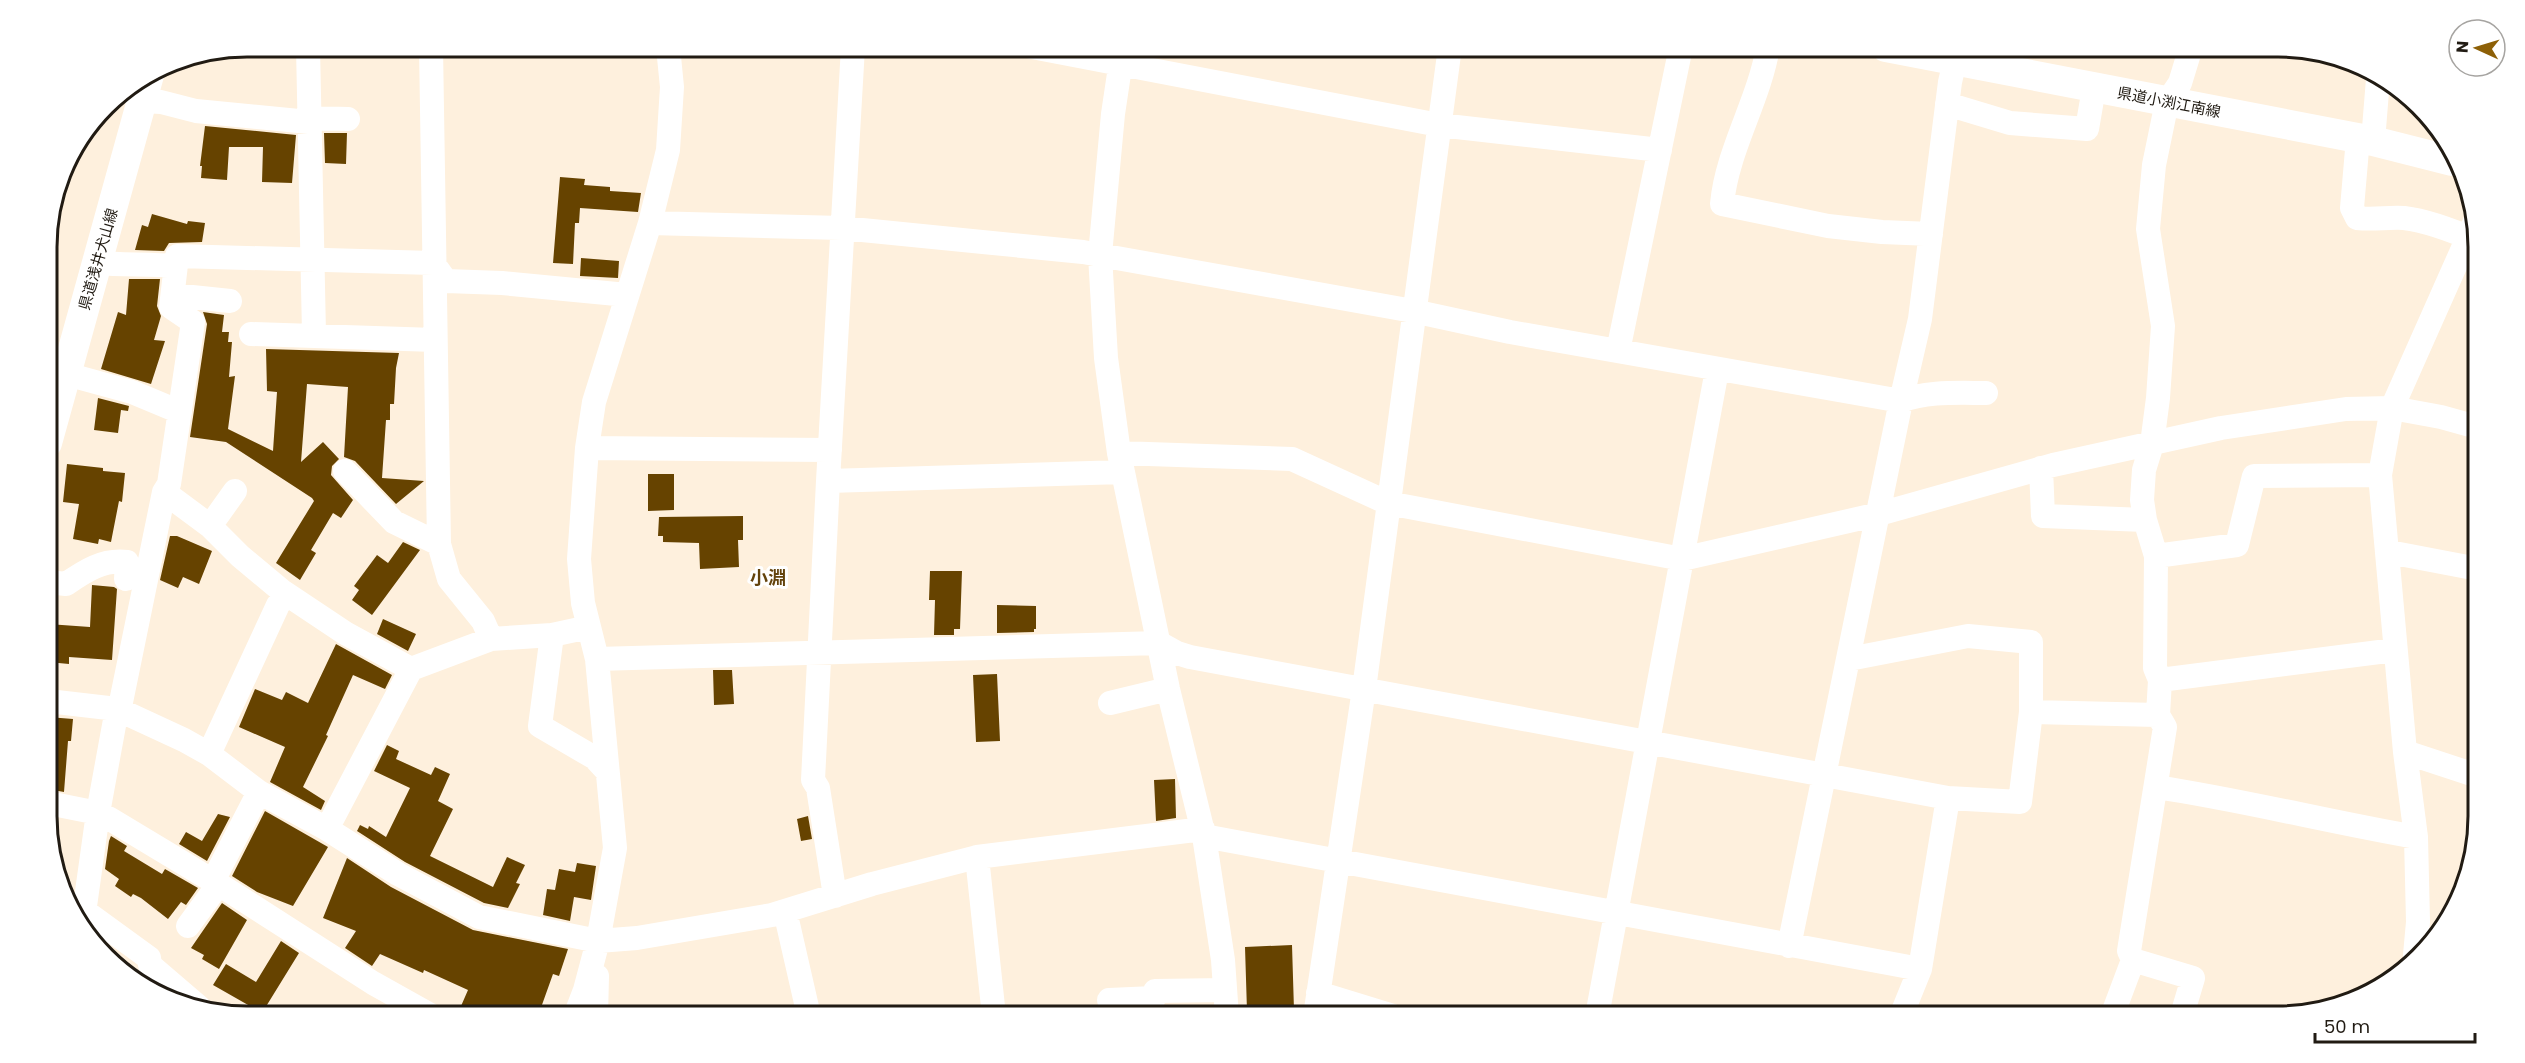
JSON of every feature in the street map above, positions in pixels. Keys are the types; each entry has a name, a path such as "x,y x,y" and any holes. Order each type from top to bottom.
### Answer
{"main road":[{"name":"県道小渕江南線","path":"1939,57 2365,140 2447,160"},
{"name":"県道浅井犬山線","path":"57,406 146,88"}],"street":[{"path":"308,57 313,260 330,343"},
{"path":"431,57 439,544 449,579 483,621 492,639"},
{"path":"578,1006 585,990 598,941 615,848 597,659 583,603 579,559 587,448 594,402 650,223 668,150 672,87 669,57"},
{"path":"835,896 818,788 813,780 853,57"},
{"path":"1122,57 1113,114 1100,255 1106,358 1121,463 1168,689 1203,833 1223,960 1227,1006"},
{"path":"1131,57 1439,125 1660,150"},
{"path":"1316,1004 1364,689 1448,57"},
{"path":"1618,351 1679,57"},
{"path":"1765,57 1749,112 1724,181 1722,204 1828,226 1882,232 1931,234"},
{"path":"2116,1006 2133,960 2129,951 2165,727 2158,716 2160,680 2155,668 2156,556 2145,520 2142,500 2144,470 2152,444 2163,326 2148,229 2154,165 2167,102 2180,83 2188,57"},
{"path":"1789,946 1901,401 1920,319 1947,104 1955,61"},
{"path":"2377,85 2352,208 2357,218 2379,220 2384,217 2421,221 2467,230"},
{"path":"146,88 161,102 196,111 309,120 348,119"},
{"path":"1947,104 2010,123 2086,129 2094,88"},
{"path":"650,223 842,228 1100,255 1413,311 1510,332 1717,370 1901,401 1949,393 1986,393"},
{"path":"2416,946 2418,922 2416,837 2405,752 2389,552 2380,475 2392,408 2468,245"},
{"path":"83,911 86,906 98,813 117,709 121,702 164,492 169,484 193,322 171,307 177,256 433,263"},
{"path":"97,263 130,266 138,262 176,266"},
{"path":"433,263 446,281 502,283 627,295"},
{"path":"173,295 230,301"},
{"path":"251,334 330,343 435,340"},
{"path":"1599,1006 1717,370"},
{"path":"66,374 132,392 180,412"},
{"path":"828,481 1121,463 1292,459 1388,503 1682,559 1879,513 2041,468 2221,428 2346,409 2392,408 2468,424"},
{"path":"587,448 830,450"},
{"path":"2041,468 2043,516 2145,520"},
{"path":"345,471 394,522 439,544"},
{"path":"2156,556 2237,545 2254,476 2380,475"},
{"path":"210,526 235,491"},
{"path":"164,492 210,526 240,556 286,594 352,638 411,669"},
{"path":"2389,552 2468,567"},
{"path":"57,583 66,584 84,572 114,561 127,562 126,579"},
{"path":"209,754 278,605 286,594"},
{"path":"327,829 411,669 492,639 552,635 589,627"},
{"path":"552,635 540,726 595,758 607,771"},
{"path":"597,659 1159,643 1190,657 1649,743 1948,798 2020,802 2031,712 2031,642 1968,636 1849,659"},
{"path":"2160,680 2396,650"},
{"path":"1110,703 1168,689"},
{"path":"57,702 117,709 179,750 209,754 259,792 327,829 398,874 479,917 598,941 637,938 785,911 977,857 1203,833 1615,913 1920,969"},
{"path":"2031,712 2158,716"},
{"path":"2405,752 2468,773"},
{"path":"2156,787 2223,797 2324,820 2416,837"},
{"path":"188,926 215,883 259,792"},
{"path":"1905,1006 1920,969 1948,798"},
{"path":"57,806 98,813 250,903 373,983 414,1006"},
{"path":"977,857 992,1006"},
{"path":"785,911 807,1006"},
{"path":"86,916 149,958 150,965 186,996"},
{"path":"596,1006 598,941"},
{"path":"2133,960 2193,978 2186,1006"},
{"path":"1109,1000 1154,998 1155,991 1226,990"}],"building":[{"path":"205,126 296,135 292,183 262,182 263,147 229,147 227,180 201,178 202,166 200,166"},
{"path":"324,133 347,133 346,164 325,163"},
{"path":"560,177 585,179 584,185 610,187 610,191 641,193 638,212 580,208 579,223 575,223 573,264 553,263"},
{"path":"152,214 187,224 188,221 205,223 202,242 169,243 164,251 135,250 142,225 148,227"},
{"path":"581,258 619,261 618,278 580,276"},
{"path":"129,279 160,279 157,306 161,316 154,340 165,341 151,384 101,369 118,312 126,315"},
{"path":"203,312 224,315 222,332 229,332 228,342 232,342 229,377 235,376 228,429 273,451 277,392 267,391 266,349 399,353 394,404 390,404 390,420 386,420 382,478 424,481 396,504 355,461 344,457 348,387 307,384 301,462 323,442 339,459 332,466 331,475 353,500 341,518 333,513 311,550 316,553 300,580 276,563 314,501 312,498 226,442 190,437 207,324"},
{"path":"98,398 129,406 128,411 121,410 118,433 94,430"},
{"path":"67,464 125,473 122,502 119,501 111,542 99,539 98,544 73,539 79,504 63,502"},
{"path":"648,474 674,474 674,510 648,511"},
{"path":"743,516 743,540 738,540 739,567 700,569 699,543 663,542 663,536 658,536 659,517"},
{"path":"170,536 177,536 212,551 199,584 183,577 178,588 160,580"},
{"path":"403,542 420,550 372,615 352,600 359,590 354,586 377,555 388,563"},
{"path":"930,571 962,571 960,629 954,629 954,635 934,635 935,600 929,600"},
{"path":"92,585 114,587 117,589 112,660 69,657 69,664 57,663 57,625 90,627"},
{"path":"997,605 1036,606 1034,632 997,633"},
{"path":"383,619 416,634 408,651 377,634"},
{"path":"336,644 392,675 385,689 353,675 326,735 328,736 303,787 325,801 321,810 270,782 285,747 239,727 255,689 282,700 286,692 308,703"},
{"path":"713,670 732,670 734,704 714,705"},
{"path":"997,674 1000,741 976,742 973,675"},
{"path":"57,718 73,719 71,741 68,741 64,792 57,791"},
{"path":"387,745 399,751 396,759 431,775 435,767 450,774 438,801 453,809 430,856 493,887 507,857 525,865 516,883 520,884 508,908 484,903 405,862 357,831 360,825 368,829 369,826 386,837 410,788 374,771"},
{"path":"1175,779 1176,818 1156,821 1154,780"},
{"path":"265,811 328,847 293,906 257,892 232,876"},
{"path":"218,814 230,817 207,861 179,844 186,832 202,841"},
{"path":"808,816 812,839 801,841 797,819"},
{"path":"111,836 127,846 124,851 162,874 165,869 198,888 186,905 181,902 168,919 141,898 133,894 131,897 115,886 119,879 105,869"},
{"path":"347,858 391,887 473,930 568,949 559,976 553,974 542,1006 461,1006 468,990 424,970 423,973 380,954 372,966 345,948 356,931 323,918"},
{"path":"577,863 596,866 591,900 574,897 570,921 543,915 547,889 555,890 559,869 575,872"},
{"path":"222,903 247,920 219,969 202,959 204,955 191,948"},
{"path":"281,941 299,953 266,1006 250,1006 213,985 226,964 256,982"},
{"path":"1292,945 1294,1006 1247,1006 1245,947"}],"district":[{"name":"小淵","path":"768,577"}]}
